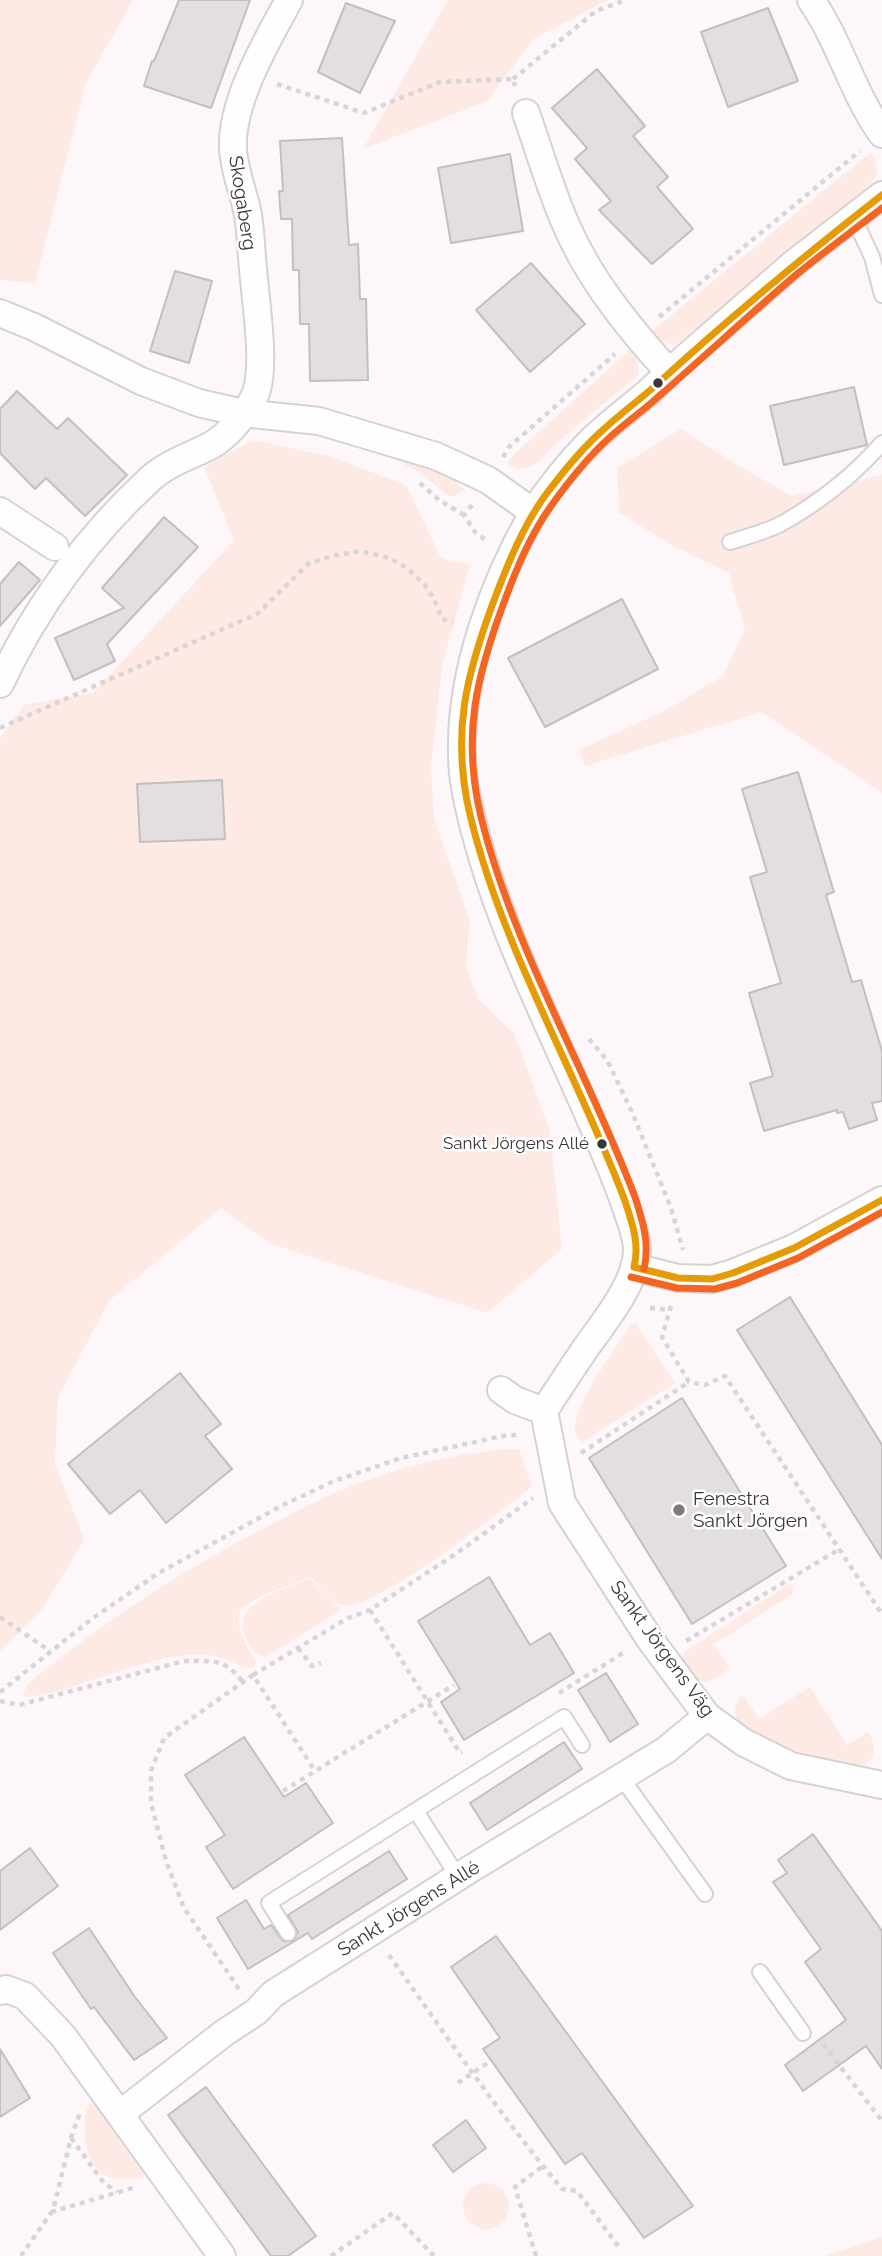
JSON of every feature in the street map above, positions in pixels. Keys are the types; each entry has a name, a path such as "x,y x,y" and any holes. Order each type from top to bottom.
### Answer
{"street":[{"name":"Skogaberg","path":"0,684 10,662 61,579 122,507 152,477 212,445 227,433 256,393 261,360 248,216 233,148 235,123 252,76 289,0"},
{"path":"811,0 828,25 863,104 881,133"},
{"path":"526,113 564,220 582,258 636,336 669,372"},
{"path":"501,1390 515,1400 544,1410 622,1295 638,1250 624,1201 602,1144 503,920 484,865 469,807 461,757 463,711 470,671 480,639 510,557 533,512 552,486 600,432 659,384 669,372 793,264 882,195"},
{"path":"0,313 34,327 141,381 199,403 243,413 319,421 436,456 488,480 533,512"},
{"path":"0,511 55,547"},
{"path":"634,1267 678,1278 712,1279 794,1248 882,1200"},
{"name":"Sankt Jörgens Väg","path":"544,1410 562,1503 662,1655 707,1716 743,1742 791,1766 882,1785"},
{"name":"Sankt Jörgens Allé","path":"120,2114 224,2033 256,2012 273,1994 666,1750 707,1716"},
{"path":"0,1991 6,1989 25,1997 63,2036 222,2256"}],"lane":[{"path":"854,218 872,257 882,295"},
{"path":"730,542 779,525 821,498 865,462 882,443"},
{"path":"288,1933 269,1903 564,1717 582,1745"},
{"path":"621,1777 705,1894"},
{"path":"416,1811 458,1877"},
{"path":"760,1972 803,2033"}],"path":[{"path":"252,76 364,113 440,82 513,79 596,12 626,0"},
{"path":"513,79 526,113"},
{"path":"510,557 475,533 464,515 509,447 636,336 881,133"},
{"path":"484,547 486,540"},
{"path":"0,728 257,614 308,564 332,556 360,551 389,558 407,568 424,584 442,619 457,624"},
{"path":"582,1030 607,1060 632,1112 671,1208 683,1252 662,1337 689,1382"},
{"path":"575,1457 689,1382 705,1385 725,1376 882,1615"},
{"path":"0,1691 50,1651 157,1574 281,1506 334,1481 401,1458 503,1436 523,1435"},
{"path":"256,2012 184,1908 166,1861 151,1803 151,1771 164,1738 243,1681 348,1618 370,1610 540,1494"},
{"path":"662,1655 838,1550"},
{"path":"370,1610 460,1753 471,1746"},
{"path":"0,1617 50,1651"},
{"path":"548,1700 633,1647"},
{"path":"298,1648 312,1666 321,1663"},
{"path":"0,1701 19,1705 184,1661 211,1661 231,1667 243,1681"},
{"path":"253,1675 315,1771"},
{"path":"283,1791 454,1685"},
{"path":"385,1949 543,2166 562,2189 577,2191 621,2250"},
{"path":"803,2033 818,2037 882,2121"},
{"path":"458,2083 489,2062"},
{"path":"21,2256 51,2212 71,2138 93,2077"},
{"path":"71,2138 104,2183 117,2192"},
{"path":"536,2256 514,2188 543,2166"},
{"path":"51,2212 149,2183 161,2174"},
{"path":"331,2256 393,2213 434,2256"}],"shaded area":[{"path":"0,0 133,0 86,83 35,283 0,280"},
{"path":"448,0 608,0 534,39 487,101 363,149"},
{"path":"871,152 878,174 862,194 680,341 673,345 659,341 652,331"},
{"path":"631,349 636,355 639,375 549,450 541,460 530,467 520,469 509,465 507,462 522,447"},
{"path":"681,429 792,496 882,475 882,793 761,712 585,766 579,750 668,709 723,676 745,630 729,573 669,544 619,512 617,468"},
{"path":"252,440 329,456 406,485 441,558 470,565 442,666 431,767 434,818 470,922 466,965 478,999 514,1033 550,1131 562,1249 487,1313 271,1244 221,1208 109,1301 58,1397 55,1464 84,1539 44,1607 0,1651 0,738 24,705 93,693 234,540 204,467"},
{"path":"404,461 444,476 465,490 453,497 448,496 421,473 403,464"},
{"path":"635,1323 675,1383 582,1442 575,1428 582,1404 607,1361"},
{"path":"519,1449 532,1487 409,1577 358,1603 342,1605 329,1597 311,1577 263,1595 241,1608 240,1629 256,1661 254,1667 244,1668 220,1657 194,1655 165,1658 49,1693 23,1697 27,1686 37,1676 127,1609 199,1564 327,1496 415,1466 477,1452"},
{"path":"310,1579 341,1610 266,1657 255,1651 244,1634 246,1613 264,1598"},
{"path":"790,1583 793,1594 714,1644 730,1668 713,1679 703,1681 693,1675 680,1660 686,1651"},
{"path":"810,1687 847,1745 868,1732 874,1747 870,1761 860,1766 849,1766 814,1757 773,1742 743,1725 736,1717 735,1709 740,1697 744,1696 759,1719"},
{"path":"89,2103 93,2103 144,2175 142,2178 113,2178 97,2169 86,2142 85,2121"},
{"path":"486,2183 502,2190 509,2206 502,2222 486,2229 470,2222 463,2206 470,2190"},
{"path":"882,2237 882,2256 825,2256"}],"building":[{"path":"179,0 250,0 211,108 144,86"},
{"path":"346,3 395,21 360,93 318,72"},
{"path":"768,8 798,81 728,107 701,32"},
{"path":"597,69 645,126 633,136 668,177 657,187 693,229 652,264 599,210 611,201 575,159 587,148 552,108"},
{"path":"342,138 349,245 358,244 360,299 366,299 368,380 310,381 309,324 300,324 299,270 293,270 292,219 281,219 279,191 283,191 280,141"},
{"path":"510,154 523,231 451,243 438,168"},
{"path":"531,263 585,324 530,372 476,310"},
{"path":"175,271 212,281 189,363 150,351"},
{"path":"854,387 867,445 784,465 770,406"},
{"path":"17,391 57,429 68,418 127,475 85,516 46,478 35,489 0,453 0,409"},
{"path":"164,517 198,547 107,644 115,661 74,680 55,638 124,608 102,588"},
{"path":"19,562 40,580 0,626 0,584"},
{"path":"622,599 658,669 545,727 508,658"},
{"path":"798,772 834,892 826,895 852,982 861,980 882,1051 882,1101 872,1103 877,1120 849,1129 843,1112 837,1113 837,1110 764,1131 750,1083 773,1076 749,993 781,983 750,877 767,872 742,789"},
{"path":"222,780 225,839 140,842 137,784"},
{"path":"790,1297 882,1445 882,1559 737,1330"},
{"path":"180,1373 221,1424 205,1436 232,1469 166,1523 140,1490 110,1514 68,1464"},
{"path":"682,1398 786,1566 692,1624 589,1458"},
{"path":"489,1577 530,1645 550,1633 574,1673 464,1740 441,1702 460,1689 418,1621"},
{"path":"606,1673 638,1724 610,1742 578,1690"},
{"path":"244,1737 284,1797 306,1783 333,1823 233,1889 206,1847 225,1835 185,1775"},
{"path":"564,1742 582,1769 487,1830 470,1803"},
{"path":"813,1834 882,1931 882,2069 866,2046 803,2091 785,2065 846,2020 805,1962 821,1949 773,1882 787,1873 778,1860"},
{"path":"30,1848 58,1886 0,1930 0,1871"},
{"path":"389,1851 407,1879 312,1939 308,1933 248,1969 217,1918 246,1900 264,1929 271,1925 283,1941 293,1941 298,1932 288,1915"},
{"path":"89,1928 135,1997 167,2038 134,2060 94,2007 91,2009 53,1953"},
{"path":"496,1936 693,2206 644,2238 582,2153 565,2164 483,2049 500,2038 451,1967"},
{"path":"0,2049 30,2098 0,2117"},
{"path":"206,2087 316,2236 288,2256 271,2256 168,2115"},
{"path":"466,2120 486,2148 453,2172 433,2145"}],"transit line":[{"path":"634,1267 636,1242 625,1201 502,917 471,819 462,760 464,705 469,678 485,624 517,544 544,497 572,462 610,423 738,312 882,195"},
{"path":"644,1269 646,1242 635,1197 512,915 481,817 472,758 472,731 480,679 496,625 526,550 557,497 578,471 615,433 779,289 882,208"},
{"path":"634,1267 678,1278 712,1279 794,1248 882,1200"},
{"path":"631,1277 677,1288 715,1289 798,1258 882,1212"}],"place":[{"name":"Sankt Jörgens Allé","path":"602,1144"},
{"name":"Fenestra Sankt Jörgen","path":"679,1510"}]}
